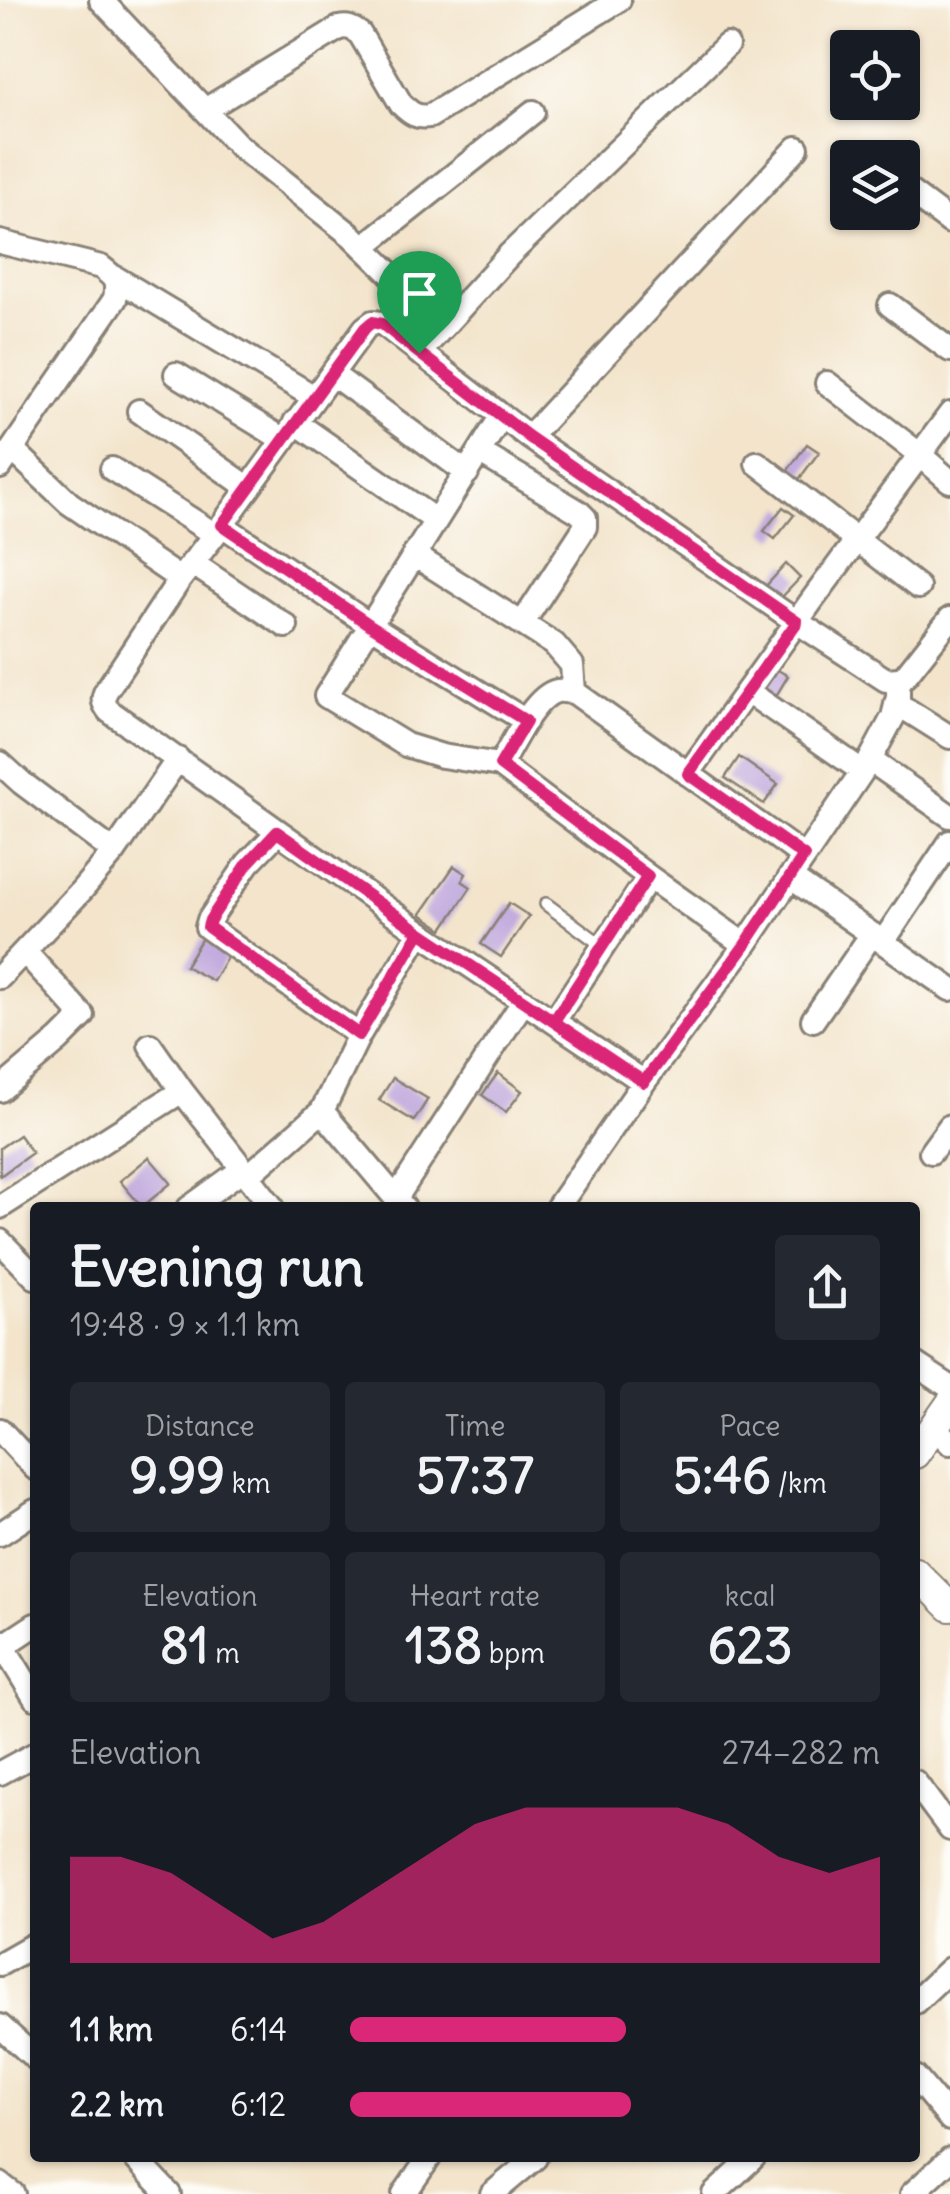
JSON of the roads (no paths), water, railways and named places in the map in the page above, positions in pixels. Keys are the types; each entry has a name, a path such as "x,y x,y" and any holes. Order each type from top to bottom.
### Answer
{"street":[{"path":"101,0 238,145 363,247 444,326"},
{"path":"205,110 345,27 360,34 401,104 419,118 430,116 619,0"},
{"path":"419,353 510,254 727,45"},
{"path":"363,247 533,112"},
{"path":"529,437 797,148"},
{"path":"920,200 950,222"},
{"path":"0,242 101,267 314,397"},
{"path":"114,277 115,299 6,458 70,502 286,626"},
{"path":"890,305 950,350"},
{"path":"644,1082 420,932 109,711 103,697 186,571 372,322 382,324 529,437 886,680 905,676 950,619"},
{"path":"176,374 290,431 435,520"},
{"path":"332,374 473,462 585,518 585,526 522,624"},
{"path":"827,383 950,482"},
{"path":"139,411 249,488"},
{"path":"688,774 950,414"},
{"path":"501,417 326,696 406,745 442,756 500,765 745,945"},
{"path":"757,463 918,587"},
{"path":"112,470 218,530 526,721"},
{"path":"414,556 554,644 572,664 574,692"},
{"path":"561,1202 745,945 866,766 893,718 898,680"},
{"path":"500,765 542,698 558,690 574,692 804,856"},
{"path":"747,691 950,816"},
{"path":"896,704 950,737"},
{"path":"0,977 114,852 178,759"},
{"path":"0,763 114,852"},
{"path":"277,832 248,863 208,927 359,1035"},
{"path":"813,1020 950,842"},
{"path":"554,1021 648,876"},
{"path":"790,877 950,989"},
{"path":"198,1202 246,1172 322,1110 359,1035 420,932"},
{"path":"0,1090 83,1016 25,952"},
{"path":"401,1202 523,1002"},
{"path":"150,1046 268,1202"},
{"path":"0,1207 182,1091"},
{"path":"322,1110 399,1202"},
{"path":"931,1152 950,1126"},
{"path":"0,1241 30,1272"},
{"path":"920,1367 950,1387"},
{"path":"920,1449 945,1425"},
{"path":"0,1430 30,1463"},
{"path":"0,1534 30,1514"},
{"path":"920,1577 950,1607"},
{"path":"30,1628 1,1645 30,1690"},
{"path":"0,1772 30,1757"},
{"path":"920,1789 950,1829"},
{"path":"0,1964 30,1947"},
{"path":"920,1997 950,1969"},
{"path":"0,2026 30,2053"},
{"path":"920,2083 950,2119"},
{"path":"912,2194 950,2158"},
{"path":"139,2162 169,2194"},
{"path":"404,2194 426,2162"},
{"path":"492,2194 530,2162"},
{"path":"714,2194 748,2162"},
{"path":"0,2184 14,2194"}],"lane":[{"path":"546,904 603,946"}]}
